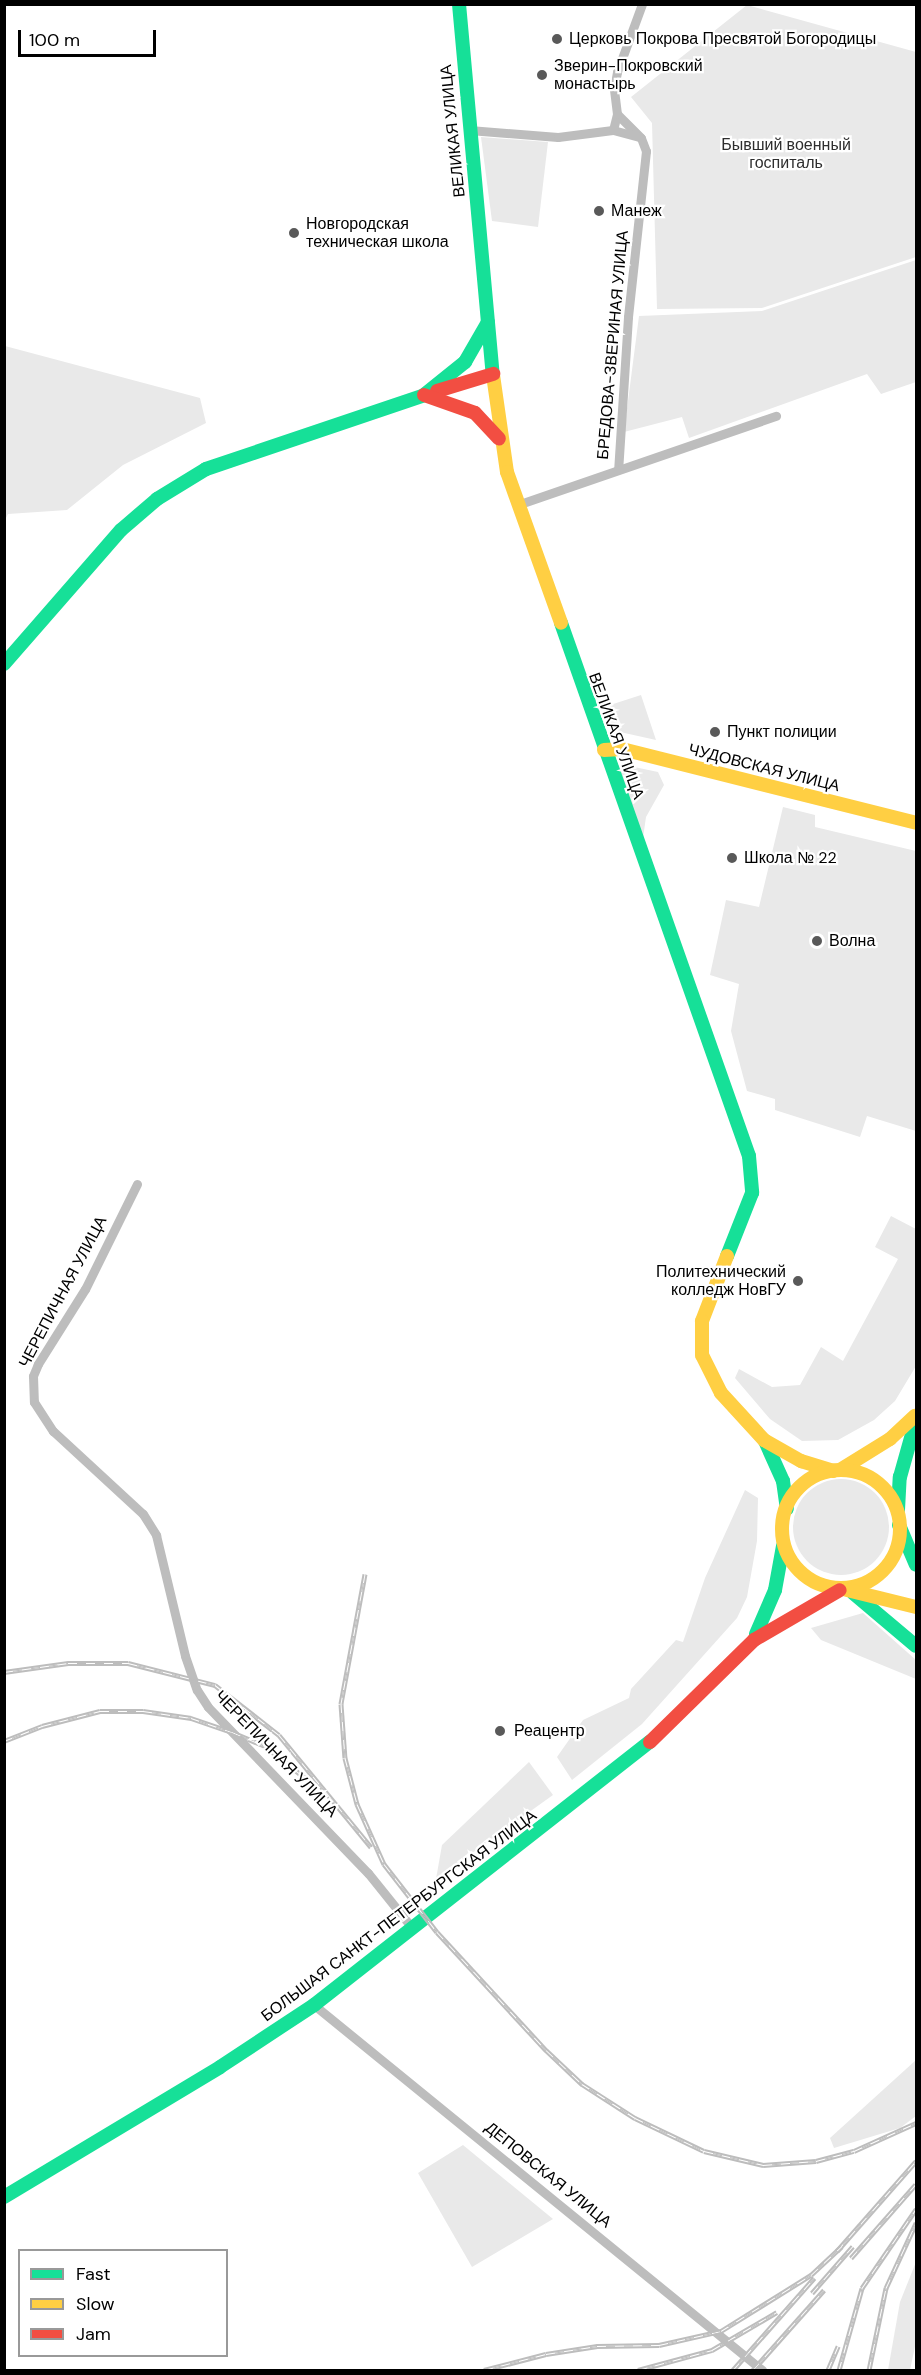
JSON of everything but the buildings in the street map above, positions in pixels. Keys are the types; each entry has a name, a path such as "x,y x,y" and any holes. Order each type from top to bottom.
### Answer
{"main road":[{"name":"ВЕЛИКАЯ УЛИЦА","path":"459,4 469,130 502,447 517,505 749,1156 752,1193 702,1321 700,1344 706,1366 721,1393 764,1440"},
{"path":"424,395 465,362 488,322"},
{"path":"4,664 121,530 181,483 268,446 493,374"},
{"path":"424,395 456,403 482,417 496,432 502,447"},
{"name":"ЧУДОВСКАЯ УЛИЦА","path":"604,750 622,749 916,823"},
{"path":"787,1509 792,1496 808,1479 837,1470 890,1439 916,1414"},
{"path":"847,1591 867,1582 884,1568 895,1550 900,1477 916,1420"},
{"path":"764,1440 801,1461 873,1479 889,1496 916,1565"},
{"path":"764,1440 783,1481 787,1509 784,1540 790,1559 804,1576 847,1591 916,1607"},
{"name":"БОЛЬШАЯ САНКТ-ПЕТЕРБУРГСКАЯ УЛИЦА","path":"754,1640 775,1590 784,1540"},
{"path":"847,1591 916,1646"},
{"name":"БОЛЬШАЯ САНКТ-ПЕТЕРБУРГСКАЯ УЛИЦА","path":"4,2197 181,2091 314,2005 640,1751 754,1640 847,1591"}],"street":[{"path":"613,130 617,114 614,89 617,72 642,4"},
{"path":"617,114 641,138"},
{"path":"469,130 558,136 613,130 641,138"},
{"name":"БРЕДОВА-ЗВЕРИНАЯ УЛИЦА","path":"618,470 628,317 646,151 641,138"},
{"path":"517,505 776,416"},
{"name":"ЧЕРЕПИЧНАЯ УЛИЦА","path":"137,1184 85,1289 38,1364 33,1376 34,1402 53,1431 143,1514 156,1535 184,1656 197,1690 208,1707 368,1873 413,1929"},
{"name":"ДЕПОВСКАЯ УЛИЦА","path":"314,2005 762,2370"}],"green space":[{"name":"Бывший военный госпиталь","path":"747,5 916,52 916,257 762,308 657,309 652,123 631,97"},
{"path":"481,137 548,142 538,227 492,221"},
{"path":"916,260 916,382 881,394 867,374 689,438 682,417 624,432 639,316 762,311"},
{"path":"5,346 200,398 206,423 123,465 67,510 8,514 5,520"},
{"path":"641,695 656,740 611,730 604,707"},
{"path":"620,764 658,772 664,785 646,817 642,845 617,766"},
{"name":"Волна","path":"783,807 815,815 815,827 916,851 916,1131 867,1116 860,1137 775,1110 775,1099 747,1091 731,1031 739,984 710,975 726,900 759,907"},
{"path":"891,1216 916,1229 916,1366 895,1401 874,1420 838,1440 802,1441 770,1419 735,1378 739,1369 772,1387 800,1385 821,1347 843,1361 898,1259 875,1247"},
{"path":"841,1479 859,1483 875,1493 885,1509 889,1527 885,1545 875,1561 859,1571 841,1575 823,1571 807,1561 797,1545 793,1527 797,1509 807,1493 823,1483"},
{"path":"745,1490 758,1498 757,1541 747,1597 737,1618 642,1724 572,1780 557,1757 583,1720 629,1698 631,1689 676,1640 683,1642 705,1578"},
{"path":"863,1613 916,1660 916,1679 821,1640 811,1628"},
{"path":"529,1762 553,1795 436,1879 442,1845"},
{"path":"916,2060 916,2116 900,2128 834,2148 830,2138"},
{"path":"463,2145 553,2219 472,2267 418,2173"},
{"path":"916,2262 916,2342 910,2370 888,2370 900,2302"}],"railway":[{"path":"365,1574 341,1704 345,1758 357,1804 384,1864 437,1932 546,2050 582,2084 635,2118 704,2151 763,2165 816,2161 854,2151 916,2123"},
{"path":"4,1672 68,1663 128,1663 215,1685 279,1735 371,1847"},
{"path":"4,1741 42,1726 100,1711 143,1711 191,1718 232,1732 265,1746 309,1781"},
{"path":"837,2251 916,2161"},
{"path":"851,2258 916,2184"},
{"path":"839,2370 862,2288 916,2209"},
{"path":"869,2370 886,2288 916,2223"},
{"path":"484,2370 546,2354 597,2346 659,2345 721,2331 811,2275 842,2246"},
{"path":"812,2293 853,2246"},
{"path":"733,2370 814,2278"},
{"path":"753,2370 824,2290"},
{"path":"638,2370 712,2350 777,2312"},
{"path":"828,2370 838,2346"}],"traffic: fast":[{"path":"459,4 493,375"},
{"path":"4,664 121,530 157,499 206,469 424,395 465,362 488,322"},
{"path":"561,623 749,1156 752,1193 727,1256"},
{"path":"898,1510 900,1477 916,1420"},
{"path":"765,1441 783,1481 787,1509"},
{"path":"899,1525 916,1565"},
{"path":"756,1634 775,1590 783,1546"},
{"path":"853,1593 916,1646"},
{"path":"4,2197 220,2067 314,2005 650,1742"}],"traffic: slow":[{"path":"493,375 507,472 561,623"},
{"path":"604,750 622,749 916,823"},
{"path":"727,1256 702,1321 702,1355 721,1393 764,1440 801,1461 834,1471"},
{"path":"840,1470 890,1439 915,1416"},
{"path":"841,1470 863,1475 883,1487 895,1507 900,1529 895,1551 883,1571 863,1583 841,1588 819,1583 799,1571 787,1551 782,1529 787,1507 799,1487 819,1475 841,1470"},
{"path":"847,1590 916,1607"}],"traffic: jam":[{"path":"437,391 493,374"},
{"path":"424,395 475,413 499,439"},
{"path":"650,1742 754,1640 840,1590"}],"place":[{"name":"Церковь Покрова Пресвятой Богородицы","path":"557,39"},
{"name":"Зверин-Покровский монастырь","path":"542,75"},
{"name":"Манеж","path":"599,211"},
{"name":"Новгородская техническая школа","path":"294,233"},
{"name":"Пункт полиции","path":"715,732"},
{"name":"Школа № 22","path":"732,858"},
{"name":"Волна","path":"817,941"},
{"name":"Политехнический колледж НовГУ","path":"798,1281"},
{"name":"Реацентр","path":"500,1731"}]}
